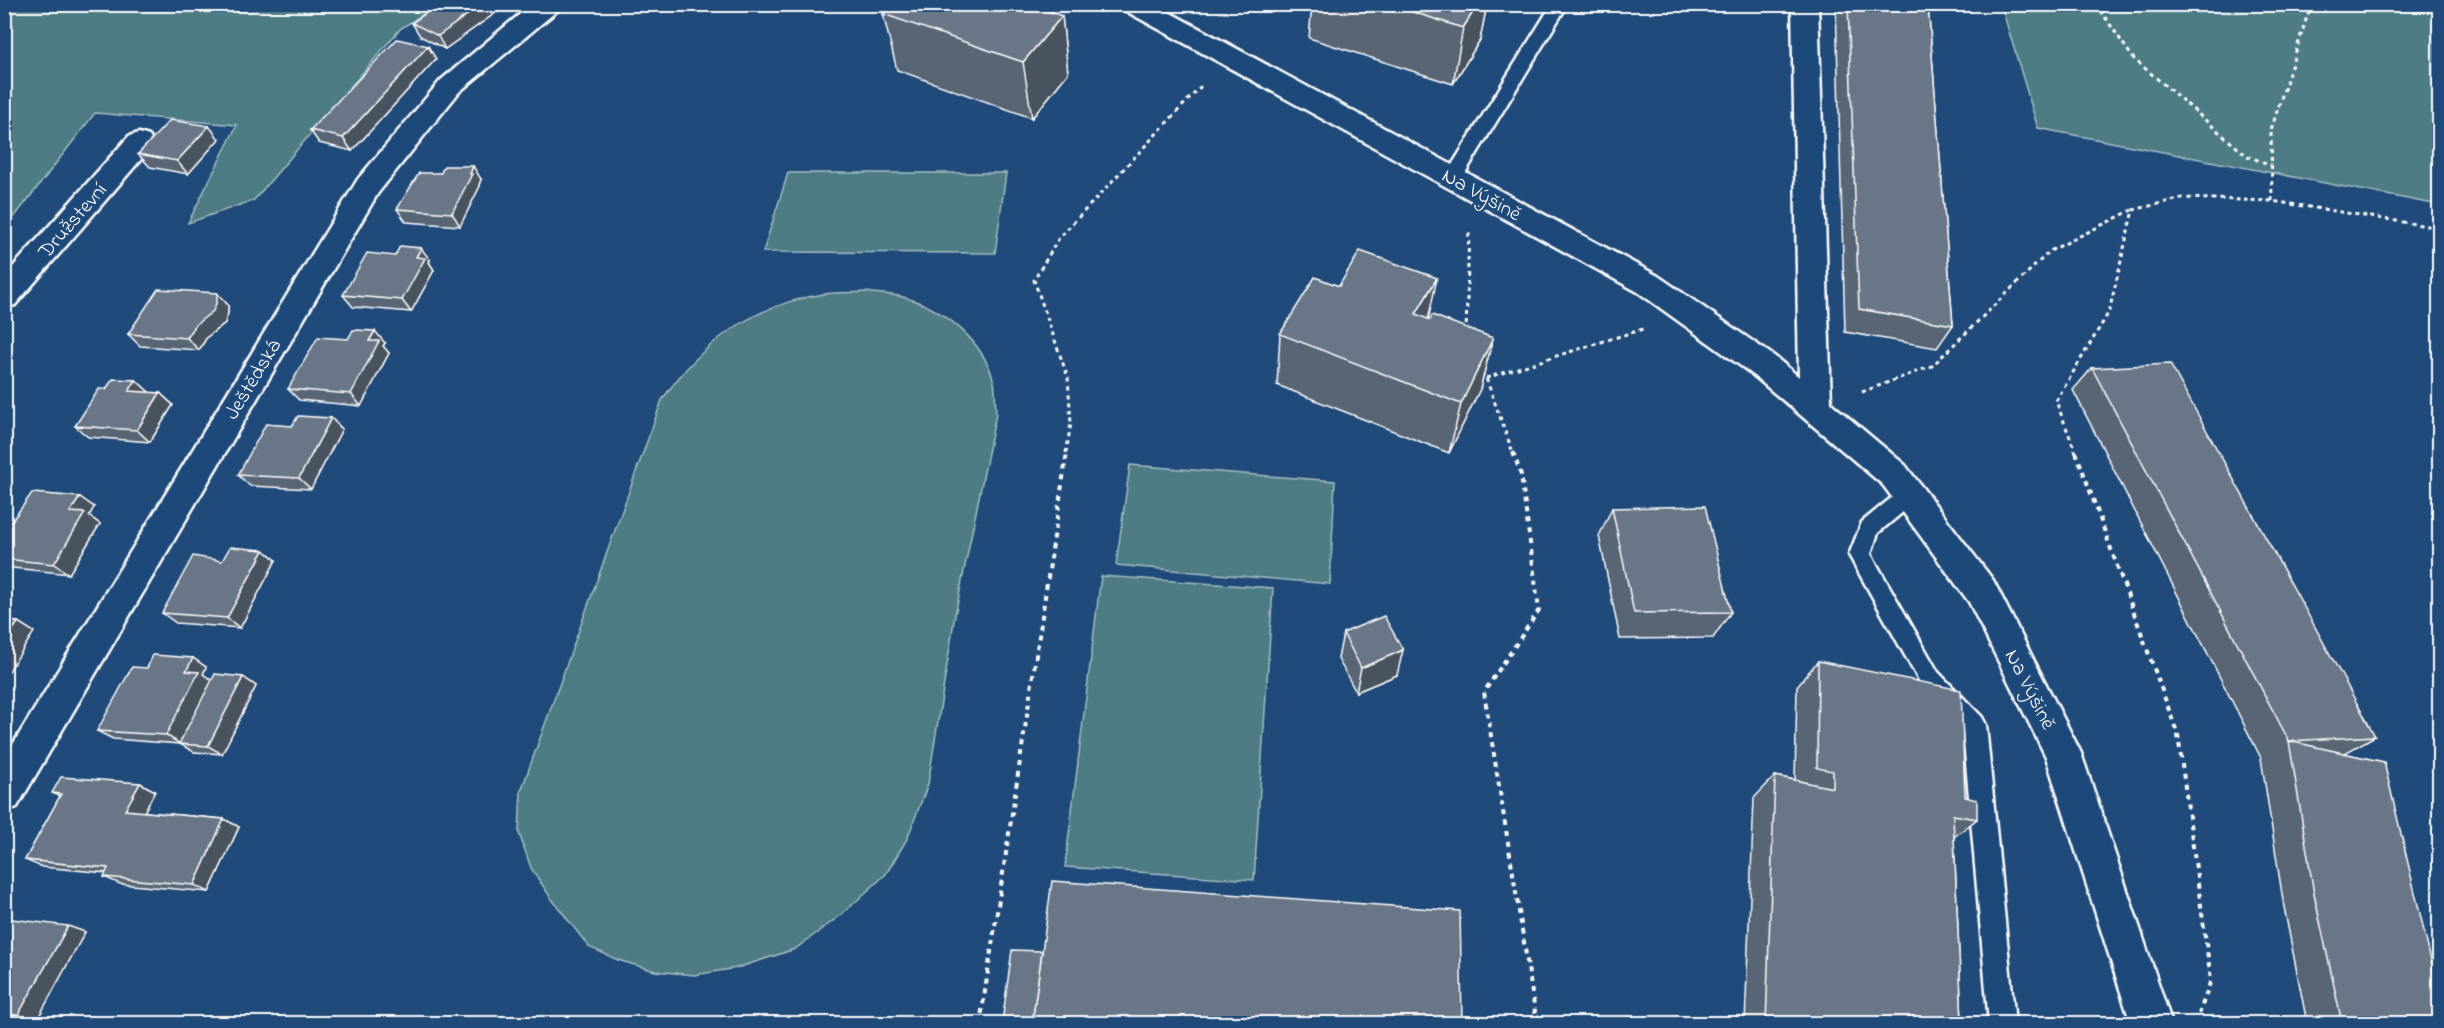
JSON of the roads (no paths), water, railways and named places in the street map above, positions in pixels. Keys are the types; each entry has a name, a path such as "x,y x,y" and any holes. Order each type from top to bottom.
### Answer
{"street":[{"name":"Ještědská","path":"4,794 368,186 450,86 549,4"},
{"name":"Na Výšině","path":"1133,4 1648,284 1762,365 1894,476 1981,591 2063,753 2152,1023"},
{"path":"1805,4 1815,410"},
{"name":"Družstevní","path":"4,297 139,143"}],"lane":[{"path":"1461,183 1560,4"},
{"path":"1909,495 1869,528 1860,555 1930,679 1974,725 2002,1023"}]}
